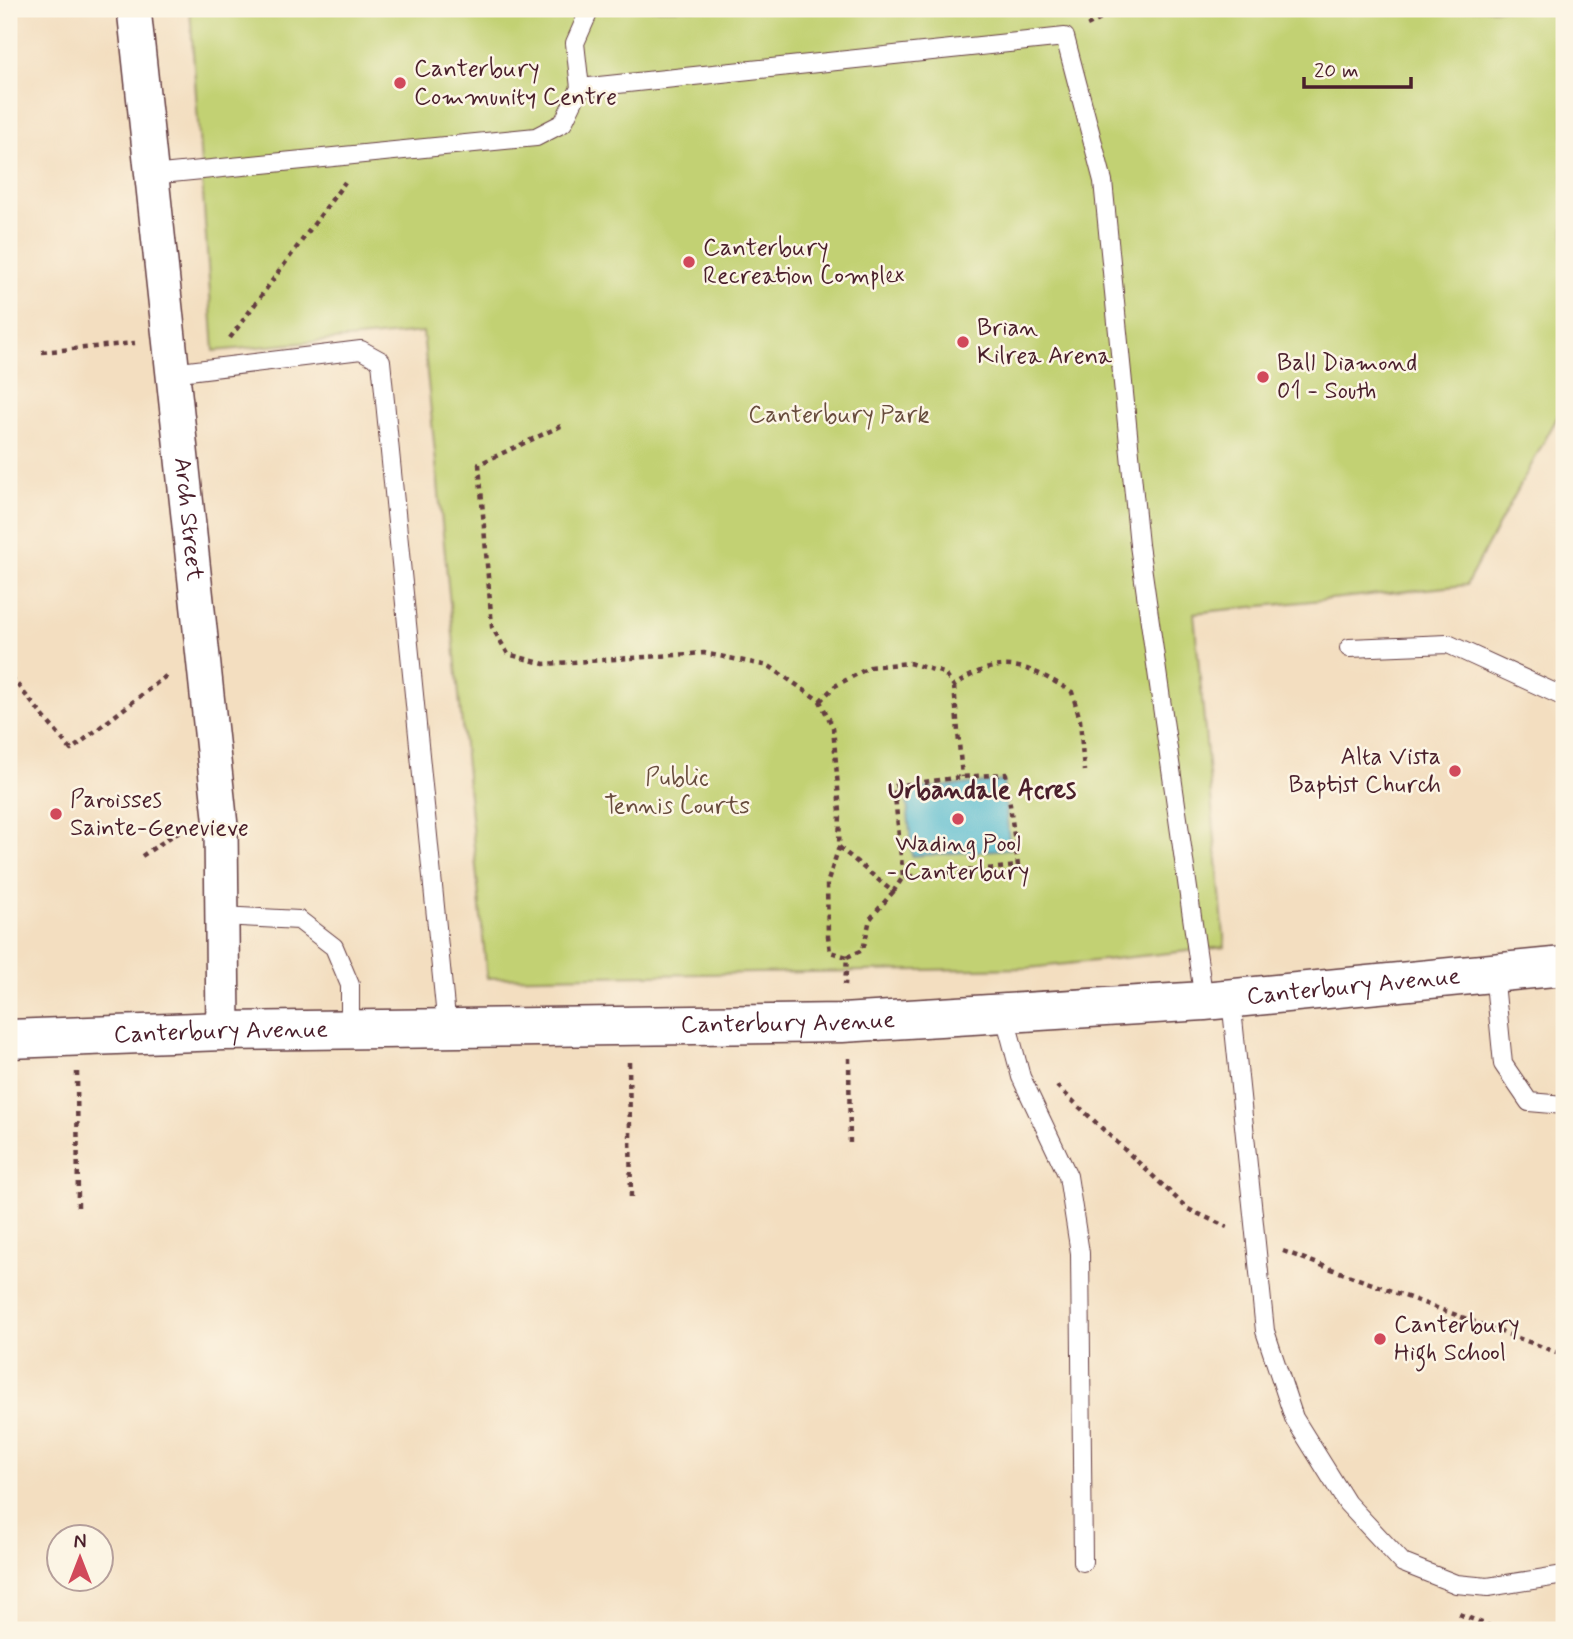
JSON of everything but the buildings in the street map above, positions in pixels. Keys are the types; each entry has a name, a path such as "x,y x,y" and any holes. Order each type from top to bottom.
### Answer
{"street":[{"name":"Arch Street","path":"134,9 221,825 223,1031"},
{"name":"Canterbury Avenue","path":"9,1039 223,1031 845,1022 1217,1000 1564,966"}],"lane":[{"path":"151,175 536,137 562,123 580,88 575,43 590,9"},
{"path":"580,88 1065,37 1103,181 1139,545 1217,1000 1265,1331 1294,1418 1347,1503 1403,1563 1456,1584 1488,1587 1564,1575"},
{"path":"172,373 361,350 381,360 447,1028"},
{"path":"1349,648 1448,644 1564,697"},
{"path":"222,916 299,920 334,947 350,985 350,1029"},
{"path":"1494,972 1503,1064 1530,1101 1564,1105"},
{"path":"1004,1013 1021,1077 1068,1175 1080,1252 1083,1562"}],"path":[{"path":"1065,37 1121,9"},
{"path":"219,367 219,352 353,172 351,155"},
{"path":"42,352 169,339"},
{"path":"561,426 479,464 492,627 508,654 544,664 704,653 769,666 820,701 832,727 840,813 839,847 827,884 828,936 830,952 847,957 863,950 870,919 894,892 903,877 894,786 1006,774 1018,866 903,877"},
{"path":"820,701 835,686 870,667 909,663 944,673 954,686 961,777"},
{"path":"954,686 972,673 995,665 1026,668 1072,692 1080,720 1084,771"},
{"path":"11,677 71,750 166,676"},
{"path":"142,856 181,830"},
{"path":"839,847 894,892"},
{"path":"847,957 845,1022 850,1148"},
{"path":"628,1026 631,1200"},
{"path":"77,1036 78,1209"},
{"path":"1458,1613 1500,1630"}],"green space":[{"name":"Canterbury Park","path":"190,9 1551,9 1564,44 1564,405 1466,585 1194,613 1225,947 1029,968 487,978 423,332 214,351"}],"water":[{"name":"Wading Pool - Canterbury","path":"1003,781 1010,849 912,856 906,790"}],"place":[{"name":"Canterbury Community Centre","path":"400,83"},
{"name":"Canterbury Recreation Complex","path":"689,262"},
{"name":"Brian Kilrea Arena","path":"963,342"},
{"name":"Ball Diamond 01 - South","path":"1263,377"},
{"name":"Alta Vista Baptist Church","path":"1455,771"},
{"name":"Paroisses Sainte-Genevieve","path":"56,814"},
{"name":"Wading Pool - Canterbury","path":"958,819"},
{"name":"Canterbury High School","path":"1380,1339"}],"district":[{"name":"Urbandale Acres","path":"982,791"}],"park label":[{"name":"Public Tennis Courts","path":"677,792"}]}
